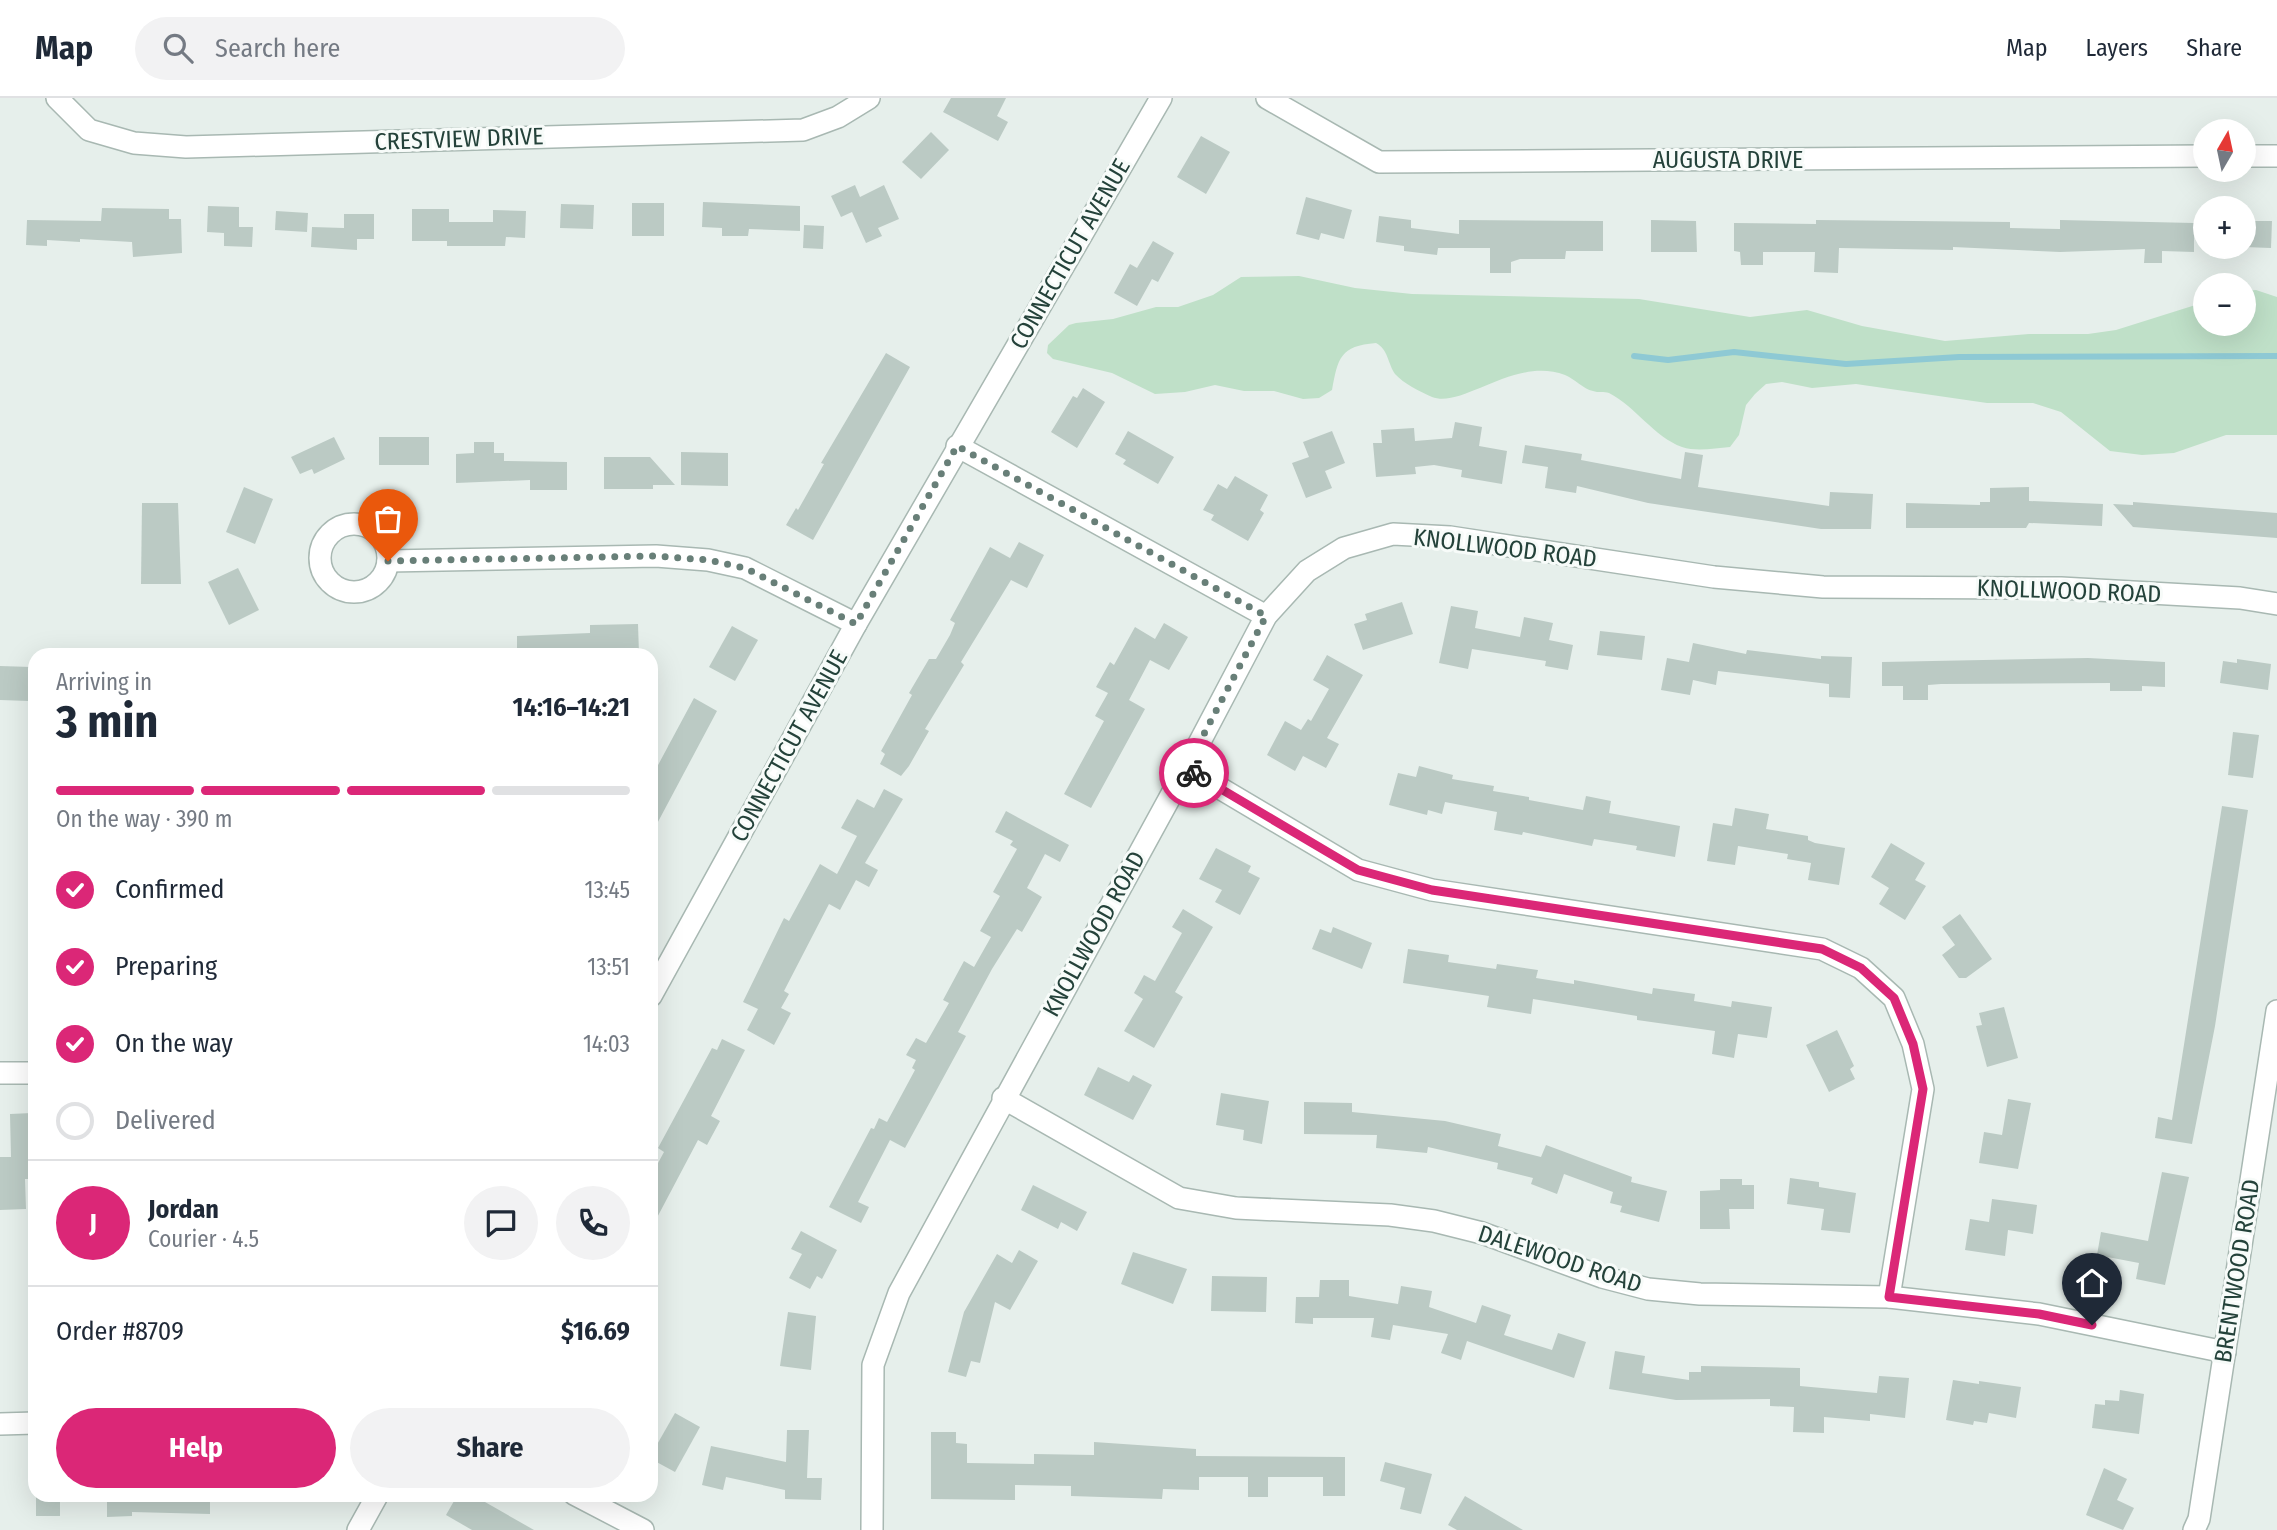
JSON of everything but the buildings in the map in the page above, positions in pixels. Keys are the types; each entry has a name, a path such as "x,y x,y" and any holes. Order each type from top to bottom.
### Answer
{"street":[{"name":"CRESTVIEW DRIVE","path":"57,98 89,130 134,143 186,147 803,130 838,117 869,98"},
{"name":"CONNECTICUT AVENUE","path":"658,983 957,446 1161,98"},
{"name":"AUGUSTA DRIVE","path":"1267,98 1379,162 2193,156"},
{"path":"2256,156 2277,156"},
{"path":"957,446 1266,616"},
{"name":"KNOLLWOOD ROAD","path":"872,1530 873,1365 899,1293 1003,1098 1186,768 1266,616 1307,571 1344,548 1393,534 1450,537 1714,577 1823,587 2061,588 2240,598 2277,604"},
{"path":"388,561 656,556 708,560 745,568 856,624"},
{"path":"1186,768 1358,870 1432,890 1822,949 1861,968 1894,998 1913,1044 1923,1089 1889,1297"},
{"name":"BRENTWOOD ROAD","path":"2194,1530 2199,1519 2277,1012"},
{"path":"0,1073 28,1073"},
{"name":"DALEWOOD ROAD","path":"1003,1098 1179,1198 1236,1209 1390,1214 1434,1221 1482,1233 1602,1277 1648,1289 1700,1294 1889,1297 2039,1314 2225,1352"},
{"path":"0,1423 28,1423"},
{"path":"358,1530 374,1502"},
{"path":"589,1502 643,1530"}],"green space":[{"path":"1299,276 1355,288 1412,294 1639,299 1750,317 1807,310 1862,326 1945,341 2029,334 2088,334 2116,330 2193,306 2193,336 2256,336 2256,290 2277,297 2277,435 2226,435 2174,453 2142,455 2110,451 2061,412 2033,403 1987,403 1856,384 1812,388 1782,382 1766,384 1746,405 1739,435 1730,447 1694,449 1682,447 1662,436 1609,393 1589,390 1565,375 1546,371 1509,377 1459,396 1445,399 1432,397 1399,378 1383,349 1376,343 1348,351 1339,362 1332,390 1319,398 1303,399 1274,391 1244,391 1215,385 1185,392 1155,394 1112,373 1053,359 1047,353 1048,345 1069,325 1113,319 1156,307 1178,307 1213,295 1241,277"}],"waterway":[{"path":"1634,356 1668,360 1734,352 1846,364 1959,357 2277,356"}],"way so far":[{"path":"388,561 656,556 708,560 745,568 856,624 957,446 1266,616 1186,768 1194,773"}],"route":[{"path":"1194,773 1358,870 1432,890 1822,949 1861,968 1894,998 1913,1044 1923,1089 1889,1297 2039,1314 2092,1325"}]}
